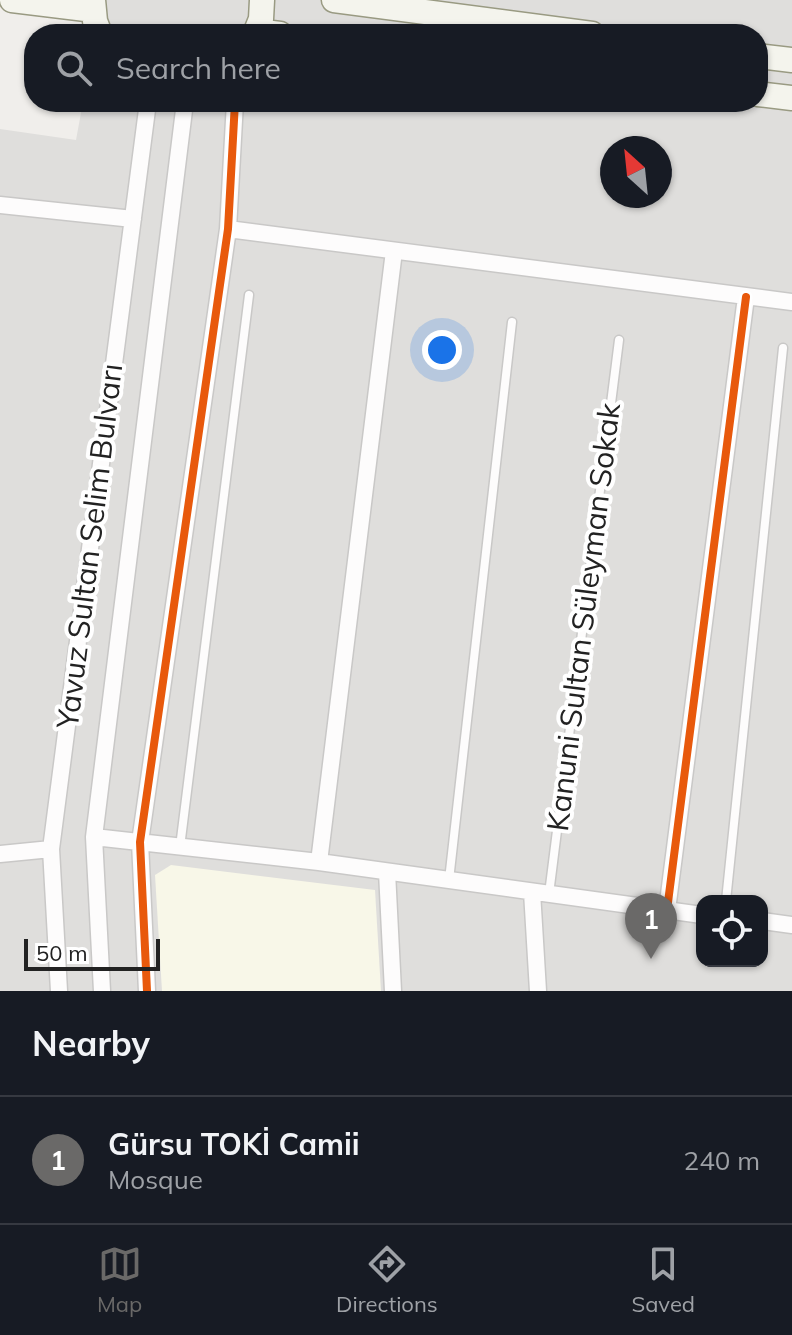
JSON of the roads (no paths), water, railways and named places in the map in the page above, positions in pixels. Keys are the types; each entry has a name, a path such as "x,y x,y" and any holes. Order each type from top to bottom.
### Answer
{"street":[{"path":"12,0 96,15"},
{"path":"262,0 262,24"},
{"path":"334,0 516,24"},
{"path":"768,57 792,60"},
{"path":"768,95 792,98"},
{"name":"Yavuz Sultan Selim Bulvarı","path":"59,991 51,849 147,112"},
{"name":"Yavuz Sultan Selim Bulvarı","path":"102,991 94,837 184,112"},
{"path":"147,991 140,842 228,229 234,112"},
{"path":"0,205 133,219"},
{"path":"228,229 792,302"},
{"path":"319,862 394,251"},
{"path":"667,910 746,297"},
{"path":"94,837 319,862 696,914"},
{"path":"0,854 51,849"},
{"path":"387,872 393,991"},
{"path":"538,991 540,893"},
{"path":"768,922 792,925"}],"lane":[{"path":"180,847 249,295"},
{"path":"449,880 512,322"},
{"name":"Kanuni Sultan Süleyman Sokak","path":"540,893 619,340"},
{"path":"727,895 783,348"}],"place":[{"name":"Gürsu TOKİ Camii","path":"651,959"}]}
